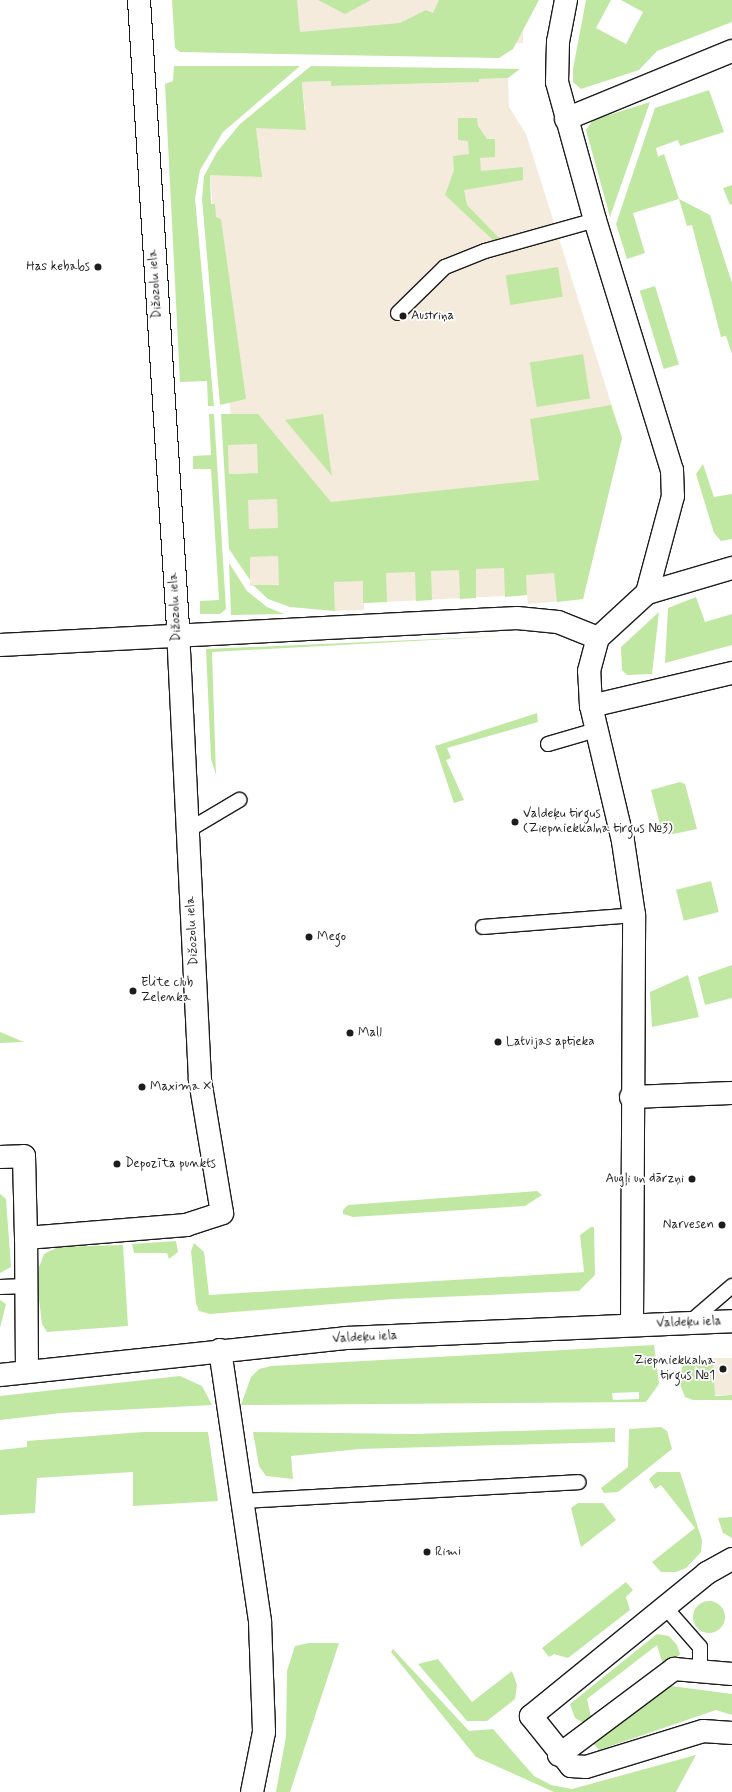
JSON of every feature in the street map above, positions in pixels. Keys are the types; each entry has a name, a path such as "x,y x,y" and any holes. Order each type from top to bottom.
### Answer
{"street":[{"name":"Dižozolu iela","path":"26,1238 186,1225 222,1213 200,1080 178,638 139,0"},
{"path":"566,0 556,65 566,119 595,220 672,470 673,496 647,593"},
{"path":"566,119 732,51"},
{"path":"632,1325 631,1097 634,915 623,841 596,730 589,672 598,638 647,593 732,568"},
{"path":"0,645 178,638 517,618 558,622 598,638"},
{"path":"592,706 732,673"},
{"path":"631,1097 732,1093"},
{"path":"0,1157 24,1156 27,1372"},
{"name":"Valdeķu iela","path":"0,1376 220,1350 346,1338 732,1321"},
{"path":"220,1350 261,1638 264,1732 252,1792"},
{"path":"732,1559 707,1573 531,1716 559,1755 571,1766 586,1767 703,1731 732,1733"},
{"path":"559,1755 674,1669 732,1674"}],"lane":[{"path":"398,313 445,267 484,252 595,220"},
{"path":"548,744 596,730"},
{"path":"188,831 239,800"},
{"path":"483,927 634,915"},
{"path":"0,1287 27,1286"},
{"path":"689,1323 732,1286"},
{"path":"241,1501 578,1482"},
{"path":"665,1608 700,1647 700,1671"}],"shaded area":[{"path":"182,0 523,0 523,43 182,43"},
{"name":"Austriņa","path":"508,78 509,107 526,134 622,438 583,599 528,604 527,595 364,603 364,610 335,611 334,582 250,586 247,473 229,474 228,444 233,444 210,175 239,174 239,177 262,156 257,157 256,128 285,127 285,130 305,111 302,82 331,81 331,86 479,82 479,79"},
{"name":"Ziepniekkalna tirgus №1","path":"713,1358 732,1358 732,1395 713,1395"}],"green space":[{"path":"172,0 297,0 300,32 400,23 426,10 433,13 439,0 539,0 513,49 499,58 180,52 175,48"},
{"path":"318,0 371,0 345,14"},
{"path":"586,0 611,0 596,28 626,44 643,12 621,0 732,0 732,22 657,51 639,70 581,89 573,82 573,69"},
{"path":"174,66 300,66 223,132 200,170 195,198 214,406 208,406 207,381 180,382 165,84 173,81"},
{"path":"311,66 520,69 508,78 479,79 479,82 331,86 331,81 302,82 306,130 256,128 262,177 210,175 211,204 215,204 216,217 221,219 246,399 220,405 202,199 204,176 217,152 240,124"},
{"path":"709,90 724,132 680,146 678,140 656,148 658,157 664,154 679,199 633,213 645,253 627,259 616,224 655,108"},
{"path":"650,102 610,217 586,130 593,120"},
{"path":"458,118 477,118 478,126 487,139 495,139 495,157 480,158 481,171 523,167 523,180 464,190 467,205 499,238 493,240 445,195 454,170 453,156 469,154 468,141 458,140"},
{"path":"732,185 732,204 730,205 723,188"},
{"path":"679,199 710,215 732,283 732,354 726,336 721,337 692,225 687,226"},
{"path":"558,267 563,297 510,305 506,275"},
{"path":"655,286 679,364 664,369 640,291"},
{"path":"583,354 590,398 537,407 530,362"},
{"path":"611,405 622,438 583,599 557,602 554,573 526,575 527,595 505,597 504,568 476,569 476,598 460,599 459,570 431,571 432,600 416,601 415,572 386,573 387,602 363,603 363,581 334,582 335,611 290,607 268,599 253,585 279,585 278,556 250,557 250,580 229,549 221,414 258,414 331,502 539,480 530,419","holes":["257,444 258,473 229,474 228,445","277,499 278,528 249,529 248,500"]},
{"path":"209,414 214,414 226,609 220,614 200,614 200,601 219,600 211,469 193,469 193,456 211,455"},
{"path":"323,414 332,476 285,420"},
{"path":"703,464 714,497 732,494 732,539 721,541 714,533 696,474"},
{"path":"229,563 247,591 267,607 284,614 231,615"},
{"path":"696,597 705,622 732,614 732,645 665,663 668,608"},
{"path":"659,612 652,674 627,675 622,670 621,647"},
{"path":"525,635 212,652 216,775 211,759 206,649"},
{"path":"537,713 538,722 447,748 451,758 446,760 464,800 454,803 435,746"},
{"path":"680,782 685,784 697,829 673,834 662,832 651,790"},
{"path":"711,881 719,912 684,921 676,890"},
{"path":"732,965 732,998 705,1005 698,977"},
{"path":"688,975 699,1017 652,1027 650,992"},
{"path":"0,1032 24,1042 0,1043"},
{"path":"537,1191 542,1195 525,1206 353,1217 343,1214 343,1210 348,1205"},
{"path":"0,1194 6,1199 11,1267 0,1273"},
{"path":"591,1227 594,1227 595,1275 579,1291 394,1299 210,1314 199,1311 196,1303 191,1251 194,1243 204,1252 209,1295 584,1272 580,1235"},
{"path":"176,1241 178,1252 169,1259 167,1253 134,1253 132,1244"},
{"path":"123,1245 128,1326 47,1332 42,1324 36,1275 44,1254 58,1247"},
{"path":"0,1300 6,1304 0,1328"},
{"path":"654,1345 659,1384 646,1402 241,1405 251,1377 259,1369 271,1366","holes":["639,1392 639,1399 613,1400 612,1393"]},
{"path":"684,1359 713,1359 715,1396 732,1395 732,1400 693,1400 685,1397 679,1382"},
{"path":"180,1376 202,1386 212,1405 61,1413 0,1420 0,1396"},
{"path":"661,1427 667,1431 672,1449 618,1492 604,1493 601,1488 628,1467 629,1429"},
{"path":"615,1428 615,1442 359,1449 291,1456 293,1479 266,1476 259,1466 253,1432 413,1434"},
{"path":"143,1432 208,1432 218,1501 133,1506 133,1472 37,1478 35,1513 0,1515 0,1450 27,1447 27,1441"},
{"path":"657,1472 680,1472 702,1540 701,1552 686,1568 676,1572 661,1572 652,1562 695,1528 661,1485 655,1489 649,1479"},
{"path":"578,1503 603,1503 616,1520 581,1547 571,1508"},
{"path":"732,1517 732,1538 723,1533 718,1518"},
{"path":"626,1582 633,1590 626,1597 630,1610 568,1658 554,1654 549,1657 542,1648"},
{"path":"706,1601 712,1601 722,1608 725,1617 724,1623 718,1630 712,1633 706,1633 696,1626 693,1620 693,1614 700,1604"},
{"path":"657,1634 669,1636 677,1645 680,1654 671,1664 663,1665 657,1645 587,1699 591,1717 584,1723 575,1718 570,1704"},
{"path":"309,1643 339,1643 290,1792 276,1792 286,1736 287,1671 295,1646"},
{"path":"393,1649 469,1731 493,1729 534,1776 551,1785 572,1789 696,1755 676,1792 554,1792 476,1757 391,1652"},
{"path":"438,1659 472,1702 512,1671 517,1685 515,1699 487,1721 467,1721 418,1664"},
{"path":"664,1685 732,1694 732,1715 716,1710 599,1750 593,1743"}],"place":[{"name":"Has kebabs","path":"98,267"},
{"name":"Austriņa","path":"403,316"},
{"name":"Valdeķu tirgus (Ziepniekkalna tirgus №3)","path":"515,822"},
{"name":"Mego","path":"309,937"},
{"name":"Elite club Zelenka","path":"133,991"},
{"name":"Mall","path":"350,1033"},
{"name":"Latvijas aptieka","path":"498,1042"},
{"name":"Maxima X","path":"142,1087"},
{"name":"Depozīta punkts","path":"117,1164"},
{"name":"Augļi un dārzņi","path":"692,1179"},
{"name":"Narvesen","path":"722,1225"},
{"name":"Ziepniekkalna tirgus №1","path":"723,1369"},
{"name":"Rimi","path":"427,1552"}]}
